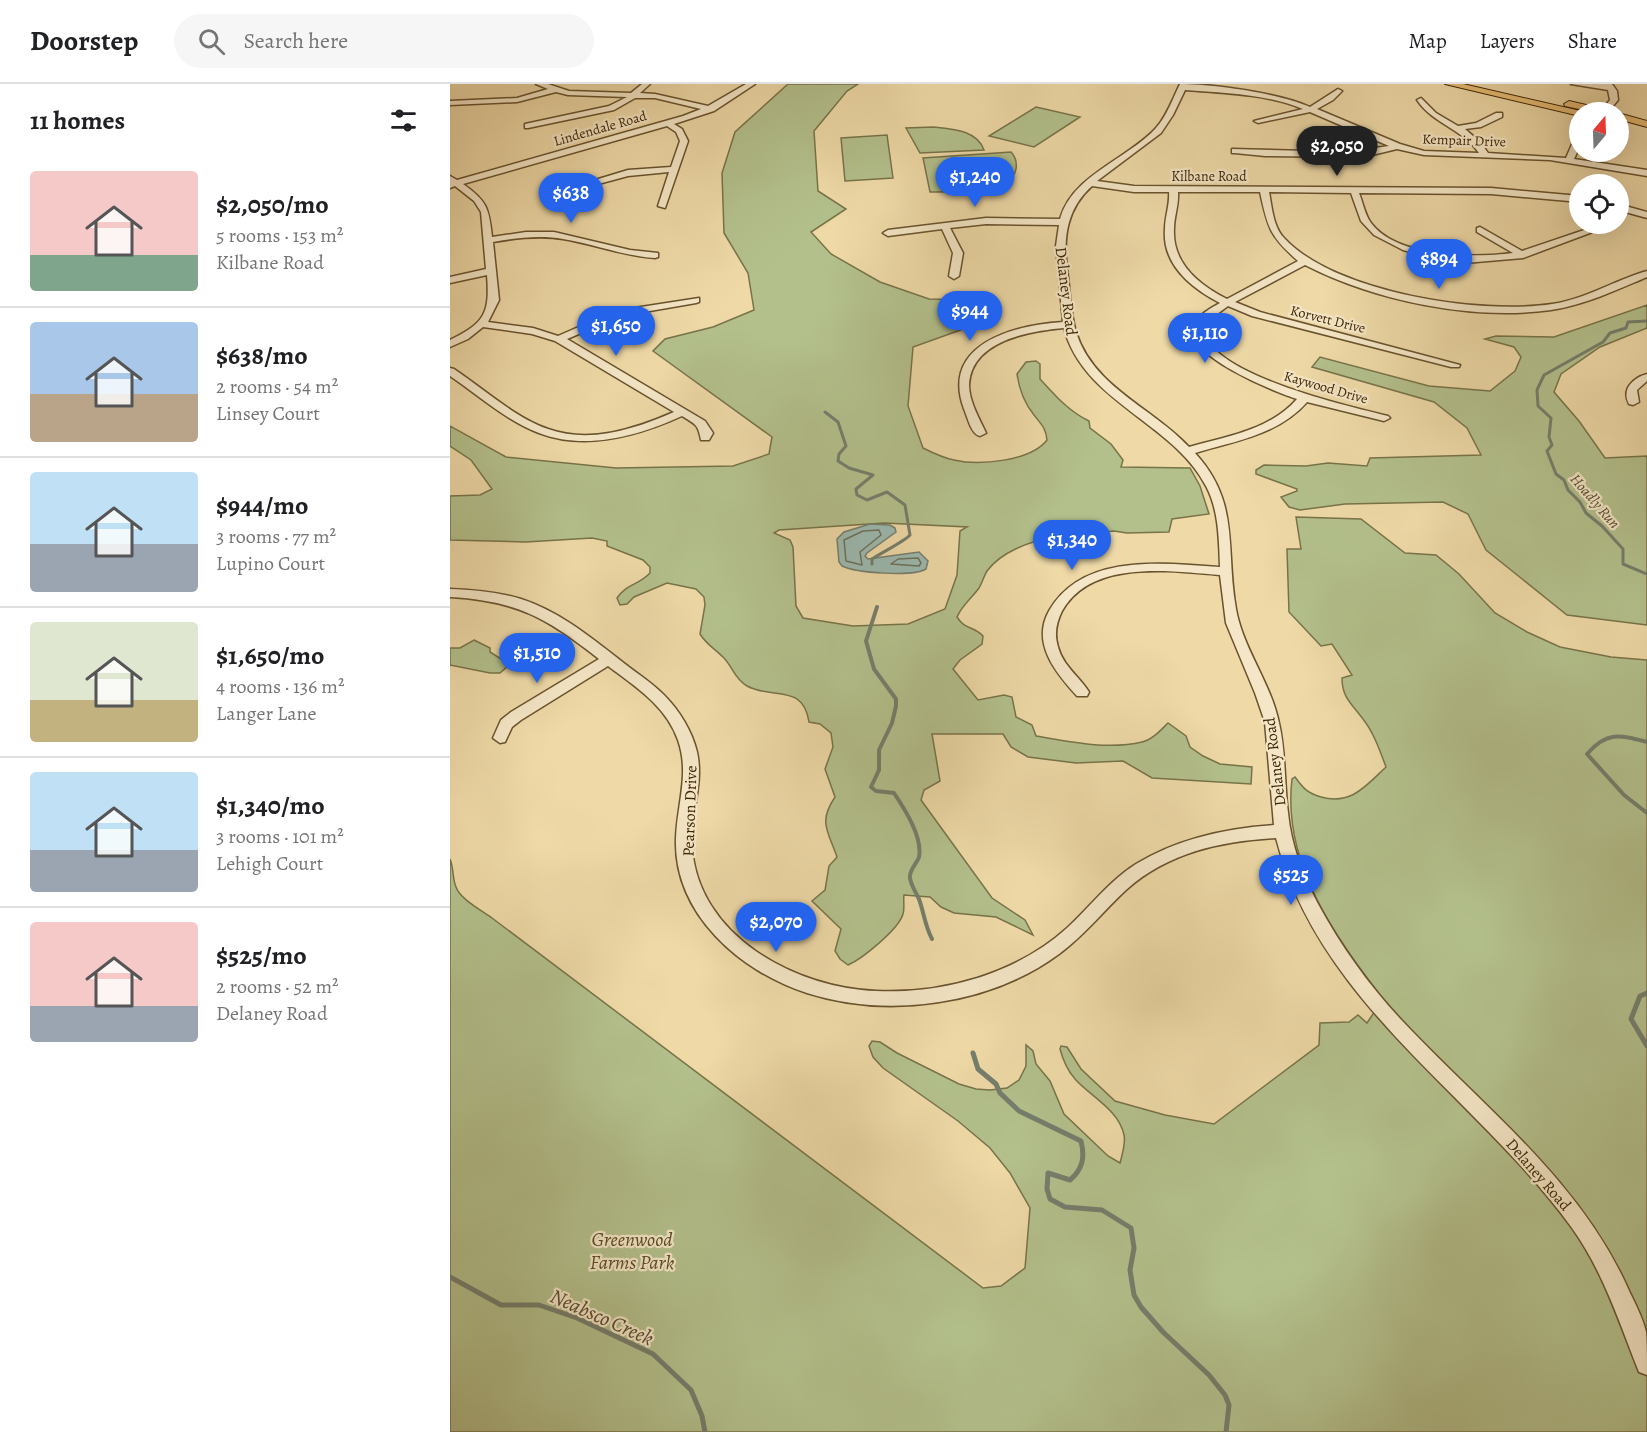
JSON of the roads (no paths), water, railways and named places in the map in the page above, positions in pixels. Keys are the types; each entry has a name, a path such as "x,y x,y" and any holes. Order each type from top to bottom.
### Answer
{"main road":[{"path":"1450,84 1569,111"},
{"path":"1484,84 1569,104"},
{"path":"1629,119 1647,124"},
{"path":"1629,125 1647,130"}],"street":[{"path":"540,84 553,90 578,94 665,97 711,109"},
{"path":"528,126 604,111 624,103 646,84"},
{"name":"Lindendale Road","path":"452,182 668,123 711,109 751,84"},
{"path":"1575,84 1609,86 1614,100 1612,102"},
{"name":"Kempair Drive","path":"1183,85 1261,95 1311,108 1396,146 1434,154 1569,160"},
{"name":"Delaney Road","path":"1183,85 1167,120 1158,132 1090,183 1075,200 1063,222 1061,243 1069,325 1077,350 1094,372 1189,451 1207,475 1220,507 1228,603 1238,642 1271,719 1283,831 1310,907 1336,953 1361,987 1406,1037 1514,1145 1563,1200 1589,1235 1611,1274 1629,1314 1647,1364"},
{"path":"450,103 517,99 553,90"},
{"path":"1258,121 1311,108 1331,99 1338,91"},
{"path":"1421,100 1429,111 1460,128 1477,143 1485,155"},
{"path":"1460,128 1478,124 1499,115"},
{"path":"662,206 684,141 679,131 668,123"},
{"path":"1235,151 1254,154 1352,155 1374,153 1396,146"},
{"name":"Kempair Drive","path":"1580,162 1647,173"},
{"path":"1619,169 1622,162"},
{"path":"576,187 628,173 675,169"},
{"path":"450,344 481,324 493,305 485,212 482,204 452,182"},
{"name":"Kilbane Road","path":"1090,183 1122,188 1514,192 1569,199"},
{"name":"Korvett Drive","path":"1173,189 1174,209 1169,232 1174,257 1192,282 1226,303 1276,320 1455,365"},
{"path":"1264,189 1272,225 1278,237 1289,249 1306,261 1332,274 1375,289 1446,305 1502,311 1535,309 1570,303 1647,274"},
{"path":"1354,190 1364,218 1372,229 1407,248 1438,256 1475,260 1500,259 1523,255 1581,234"},
{"path":"1629,210 1647,215"},
{"path":"888,233 1001,220 1063,222"},
{"path":"944,225 958,253 958,266 954,276"},
{"path":"1480,230 1523,255"},
{"path":"488,240 527,235 551,235 572,238 619,251 655,255"},
{"name":"Kaywood Drive","path":"1306,261 1287,268 1266,283 1202,318 1198,329 1203,343 1222,359 1253,379 1304,398 1384,418"},
{"path":"450,280 491,271"},
{"path":"559,339 619,313 696,300"},
{"path":"481,324 533,331 559,339 701,423 707,433 705,438"},
{"path":"980,433 964,386 967,368 971,361 986,348 1007,336 1031,329 1069,325"},
{"path":"450,371 536,427 565,436 591,437 621,434 657,424 682,412"},
{"path":"1633,402 1630,395 1633,387 1647,377"},
{"path":"1189,451 1274,424 1295,409 1304,398"},
{"path":"1082,692 1062,669 1049,645 1049,624 1054,610 1066,595 1085,581 1124,570 1226,571"},
{"name":"Pearson Drive","path":"450,593 502,598 541,611 565,625 609,659 659,698 673,713 684,734 690,757 691,778 684,848 689,876 705,910 727,937 755,961 785,978 819,989 866,998 906,999 932,997 988,982 1016,971 1062,944 1128,880 1170,854 1212,839 1240,834 1283,831"},
{"path":"500,738 506,724 516,716 609,659"}],"water":[{"path":"870,524 890,525 895,528 896,532 867,553 865,556 868,559 919,552 928,561 926,569 909,573 884,573 859,571 842,566 839,562 837,539 844,532"}],"waterway":[{"name":"Hoadly Run","path":"1647,321 1628,322 1626,328 1610,333 1603,342 1544,375 1537,390 1538,406 1551,418 1549,437 1552,445 1547,451 1556,474 1564,480 1568,490 1580,502 1586,513 1602,526 1623,549 1623,564 1647,574"},
{"path":"825,412 838,422 846,446 839,454 838,461 849,468 873,475 856,489 857,495 867,500 887,492 905,505 910,535 872,559 872,564"},
{"path":"877,607 866,641 874,669 896,699 896,706 892,723 879,750 879,770 871,787 876,791 894,793 915,832 919,857 910,878 932,939"},
{"name":"Hoadly Run","path":"1647,742 1621,737 1608,738 1601,741 1587,754 1624,795 1647,813"},
{"name":"Hoadly Run","path":"1647,993 1640,996 1631,1019 1647,1046"},
{"path":"973,1053 978,1069 996,1084 1000,1093 1019,1111 1081,1141 1082,1162 1078,1172 1070,1180 1048,1173 1047,1189 1050,1199 1065,1207 1102,1210 1131,1228 1134,1248 1130,1270 1134,1295 1141,1307 1163,1332 1209,1375 1225,1395 1229,1405 1226,1432"},
{"name":"Neabsco Creek","path":"450,1277 501,1305 539,1305 577,1318 653,1354 691,1390 702,1416 705,1432"}],"park label":[{"name":"Greenwood Farms Park","path":"632,1250"}]}
